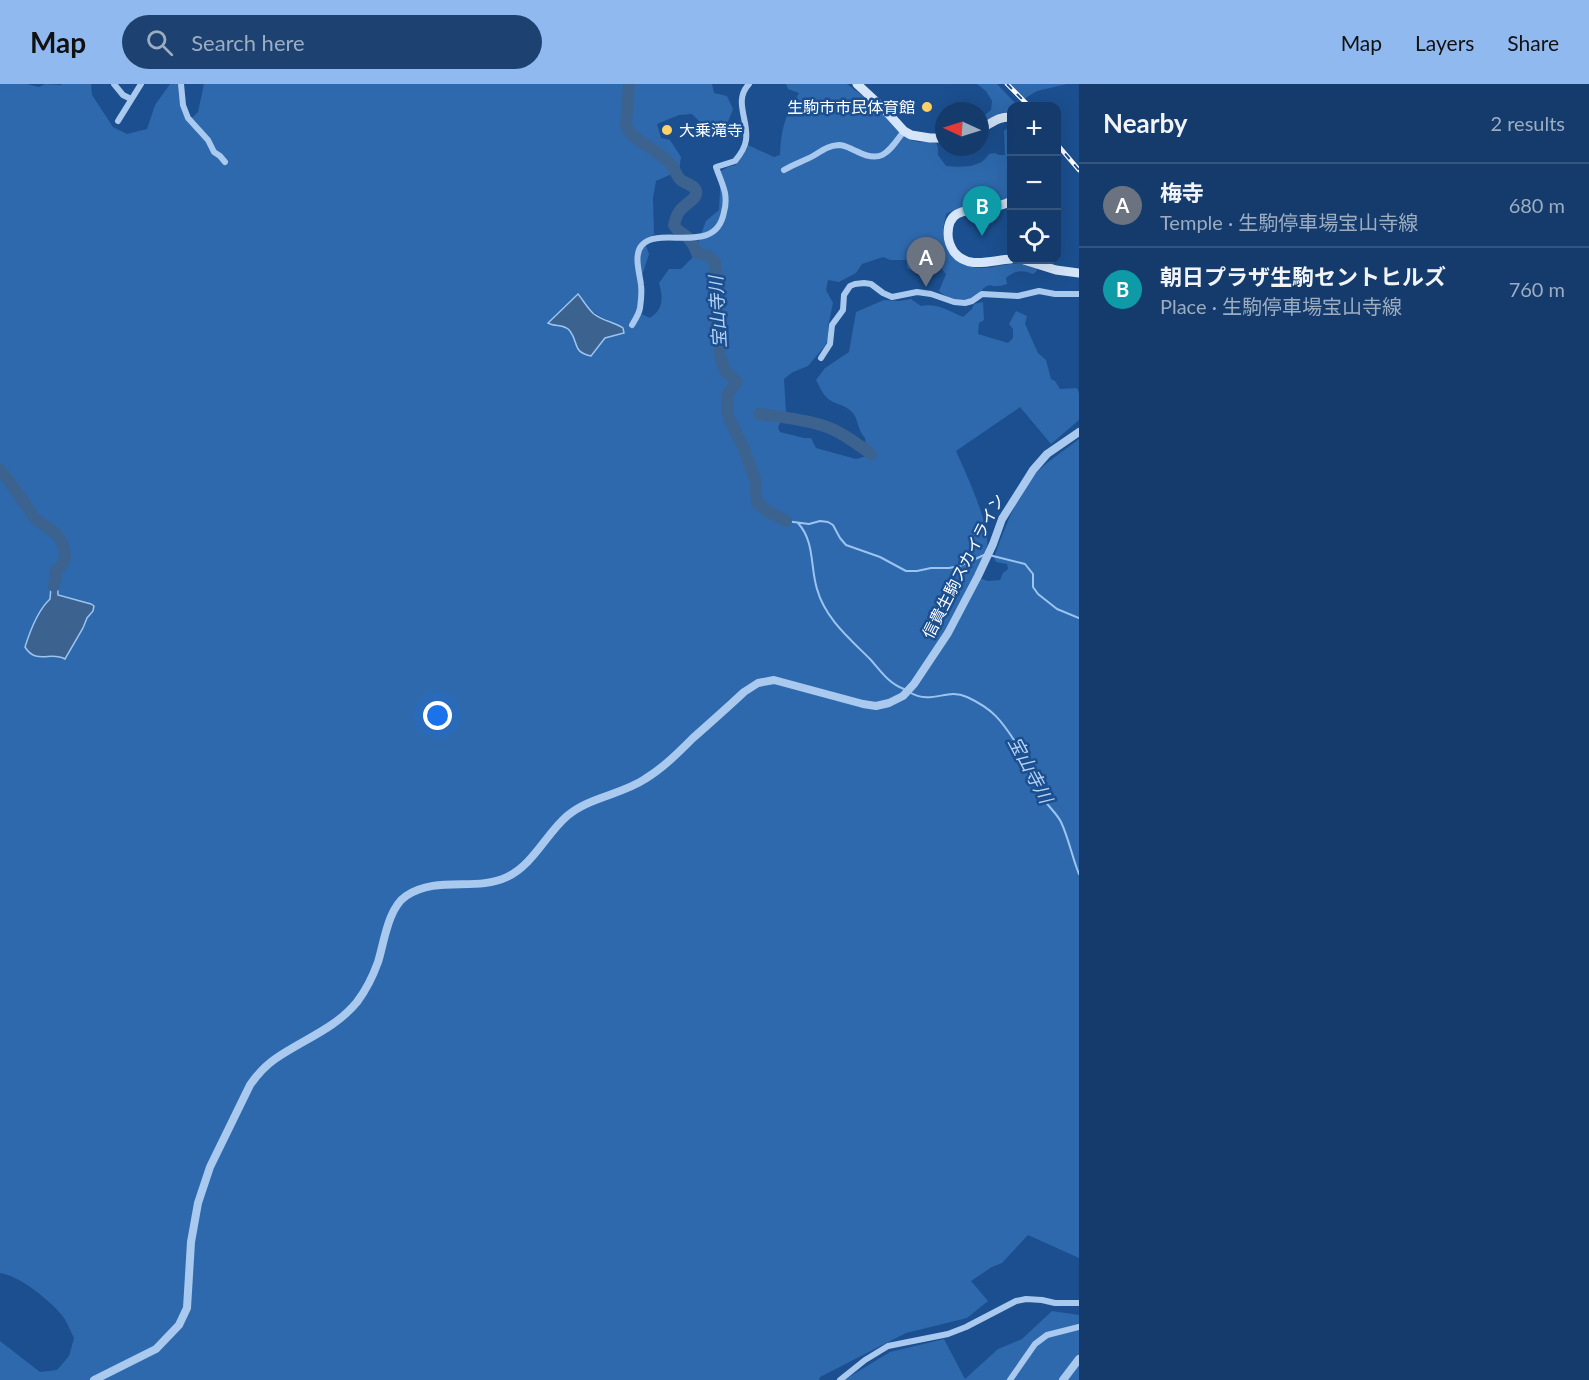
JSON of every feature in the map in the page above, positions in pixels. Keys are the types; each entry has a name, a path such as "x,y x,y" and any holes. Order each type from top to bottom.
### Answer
{"main road":[{"path":"857,84 904,131 917,137 935,138"},
{"path":"989,124 1007,116"},
{"path":"1007,203 993,208 973,209 955,215 948,228 949,244 958,257 966,261 981,263 1007,260"},
{"path":"1037,264 1056,270 1079,273"}],"street":[{"path":"114,84 123,95 131,99"},
{"path":"118,121 141,84"},
{"path":"181,84 183,105 188,118 208,140 214,152 225,162"},
{"path":"632,325 640,307 641,286 638,259 641,246 661,238 696,238 717,228 721,223 726,196 716,167 735,161 746,143 742,94 749,84"},
{"path":"784,170 825,148 842,145 865,156 886,154 904,131"},
{"path":"821,358 830,344 833,321 843,310 844,295 850,286 855,284 871,284 892,297 917,292 965,303 982,294 1018,296 1039,291 1054,294 1079,294"},
{"name":"信貴生駒スカイライン","path":"94,1380 156,1349 179,1325 187,1308 191,1242 198,1203 210,1167 250,1085 257,1075 274,1060 343,1017 357,1002 369,983 392,915 403,898 417,889 434,885 506,878 519,870 568,815 643,781 662,767 744,692 758,683 774,681 792,684 876,706 903,696 914,684 948,633 988,555 1002,519 1032,470 1047,454 1079,432"},
{"path":"840,1380 865,1360 888,1346 948,1334 1016,1301 1026,1299 1079,1304"},
{"path":"1010,1380 1035,1344 1047,1335 1079,1327"},
{"path":"1063,1380 1079,1359"}],"shaded area":[{"path":"0,84 27,84 39,87 45,84 91,84 92,95 113,127 127,134 147,129 155,105 170,84 180,84 186,118 193,117 198,112 204,84 712,84 714,93 727,96 733,109 723,128 711,133 692,114 679,115 657,124 661,138 670,140 681,157 679,171 656,181 653,198 654,234 645,243 649,254 640,282 637,312 650,318 660,307 659,283 669,269 681,269 692,258 706,221 719,210 721,171 736,165 748,145 774,157 780,155 785,123 790,108 799,93 788,89 786,84 847,84 867,99 904,136 919,142 935,142 935,156 939,156 946,166 970,166 981,162 989,154 1005,155 1004,131 1007,129 1007,198 954,210 946,214 944,241 956,259 969,266 985,268 1022,264 1036,266 1037,271 1033,274 1015,272 1006,278 1007,284 987,286 976,296 962,300 947,297 939,291 946,274 936,263 925,266 916,273 907,268 906,260 890,260 883,257 862,264 856,273 839,282 828,280 826,290 833,303 828,340 808,366 793,372 784,379 786,412 778,427 780,432 811,438 816,448 856,459 867,456 865,438 854,415 847,408 828,398 816,380 825,368 849,352 856,312 884,300 911,299 921,306 938,307 963,317 974,304 983,302 984,320 979,323 978,334 1008,343 1013,338 1013,329 1009,324 1016,311 1027,316 1025,324 1038,353 1046,360 1051,379 1060,389 1077,388 1079,393 1079,420 1051,444 1020,407 956,451 976,498 987,536 986,549 974,576 988,581 1000,580 1008,569 1007,564 996,562 994,558 1006,526 1023,492 1039,470 1079,439 1079,1258 1028,1235 1002,1263 971,1281 988,1301 967,1318 906,1333 820,1377 819,1380 0,1380 0,1341 40,1372 57,1370 69,1356 74,1338 62,1315 48,1301 24,1283 0,1273","holes":["585,302 598,315 623,328 624,332 605,338 591,356 573,339 570,330 549,323","54,572 58,595 91,604 93,611 65,659 42,657 25,647 38,615 50,599"]},
{"path":"977,84 997,84 1014,102 1007,102 1007,112 1000,113 989,120 992,101 986,91"},
{"path":"1009,84 1067,84 1037,91 1024,99"},
{"path":"578,294 594,314 623,328 624,333 605,338 591,356 578,349 568,329 548,323"},
{"path":"54,572 57,572 58,595 94,606 65,659 54,656 39,657 25,647 38,615 50,599"},
{"path":"1052,1311 1079,1315 1079,1380 844,1380 890,1352 944,1339 965,1379 998,1349 1022,1339"}],"waterway":[{"name":"宝山寺川","path":"629,84 626,124 628,130 670,163 679,178 696,191 695,197 681,209 674,225 687,237 697,253 708,256 715,262 720,284 716,324 720,356 725,371 737,382 728,394 729,418 744,449 755,480 757,503 786,521"},
{"name":"宝山寺川","path":"759,414 828,427 871,454"},
{"path":"0,470 34,517 61,540 65,557 61,567 56,571 54,586"},
{"name":"宝山寺川","path":"786,521 809,524 820,521 828,522 833,525 846,545 880,557 906,571 960,566 984,555"},
{"name":"宝山寺川","path":"798,523 810,546 817,589 826,609 839,627 885,676 904,689"},
{"name":"宝山寺川","path":"989,555 1025,564 1033,574 1033,587 1038,594 1057,609 1079,618"},
{"name":"宝山寺川","path":"909,692 925,697 959,694 976,701 996,716 1028,760 1042,796 1061,822 1079,874"}],"railway":[{"path":"1007,84 1025,102"},
{"path":"1061,149 1079,170"}],"place":[{"name":"生駒市市民体育館","path":"927,107"},
{"name":"大乗滝寺","path":"667,130"},
{"name":"朝日プラザ生駒セントヒルズ","path":"982,236"},
{"name":"梅寺","path":"926,287"}]}
